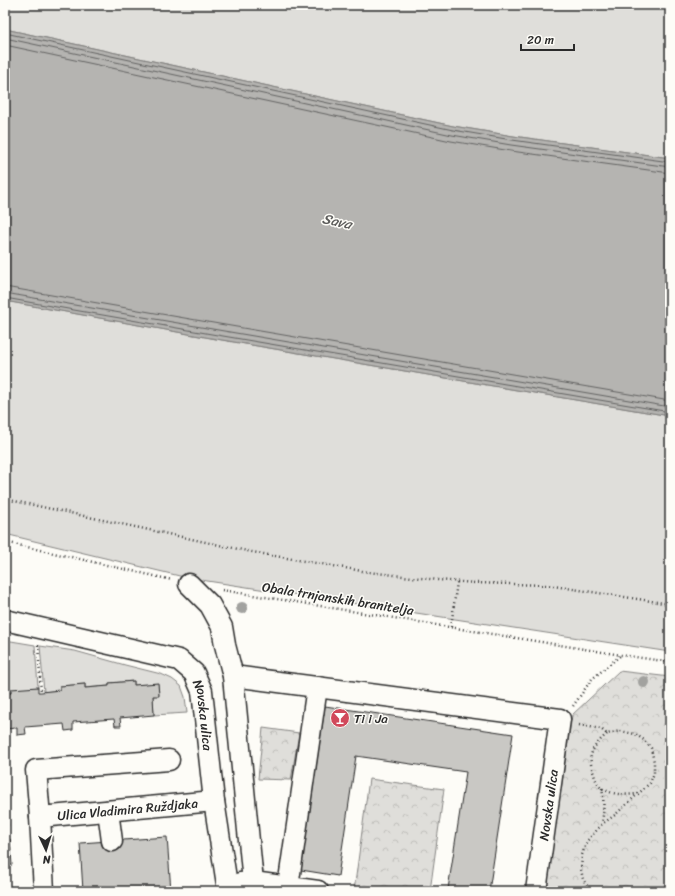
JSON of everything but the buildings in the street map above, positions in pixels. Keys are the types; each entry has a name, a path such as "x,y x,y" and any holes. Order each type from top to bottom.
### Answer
{"street":[{"path":"189,584 210,605 222,627 233,676 253,882"},
{"name":"Novska ulica","path":"5,620 179,660 194,673 202,691 214,801 227,887 253,882 318,891"},
{"path":"233,676 564,716"},
{"path":"288,887 317,687"},
{"name":"Novska ulica","path":"536,891 564,716"},
{"name":"Ulica Vladimira Ruždjaka","path":"44,891 36,770 169,760"},
{"name":"Ulica Vladimira Ruždjaka","path":"40,817 214,801"},
{"path":"108,811 112,841"}],"path":[{"path":"5,499 252,552 368,572 457,582 547,585 670,604"},
{"path":"5,542 189,584"},
{"path":"451,627 457,582"},
{"name":"Obala trnjanskih branitelja","path":"220,589 670,662"},
{"path":"37,641 41,692"},
{"path":"607,734 601,729 579,726 564,716 592,679 621,655"},
{"path":"590,891 582,879 581,870 582,855 587,841 602,824 615,815 650,783 654,773 654,762 651,748 644,740 635,734 620,731 607,734 596,743 592,752 590,760 591,768 596,780 602,788 604,813 602,824"},
{"path":"602,788 614,793 626,795 638,794"}],"green space":[{"path":"5,5 670,5 670,158 453,126 5,29"},
{"path":"5,301 222,340 670,416 670,652 188,578 5,534"},
{"path":"5,640 35,645 38,687 5,694"},
{"path":"40,646 75,651 161,674 172,679 181,686 185,697 187,713 154,715 153,696 159,695 158,684 134,685 134,681 109,683 109,686 85,688 85,684 60,686 60,690 44,692"},
{"path":"619,671 670,677 670,891 546,891 572,715"},
{"path":"263,728 299,733 291,780 258,779"},
{"path":"369,779 444,789 430,891 354,891"}],"water":[{"name":"Sava","path":"5,29 453,126 670,158 670,416 222,340 5,301"}],"place":[{"name":"Ti i Ja","path":"340,718"}]}
